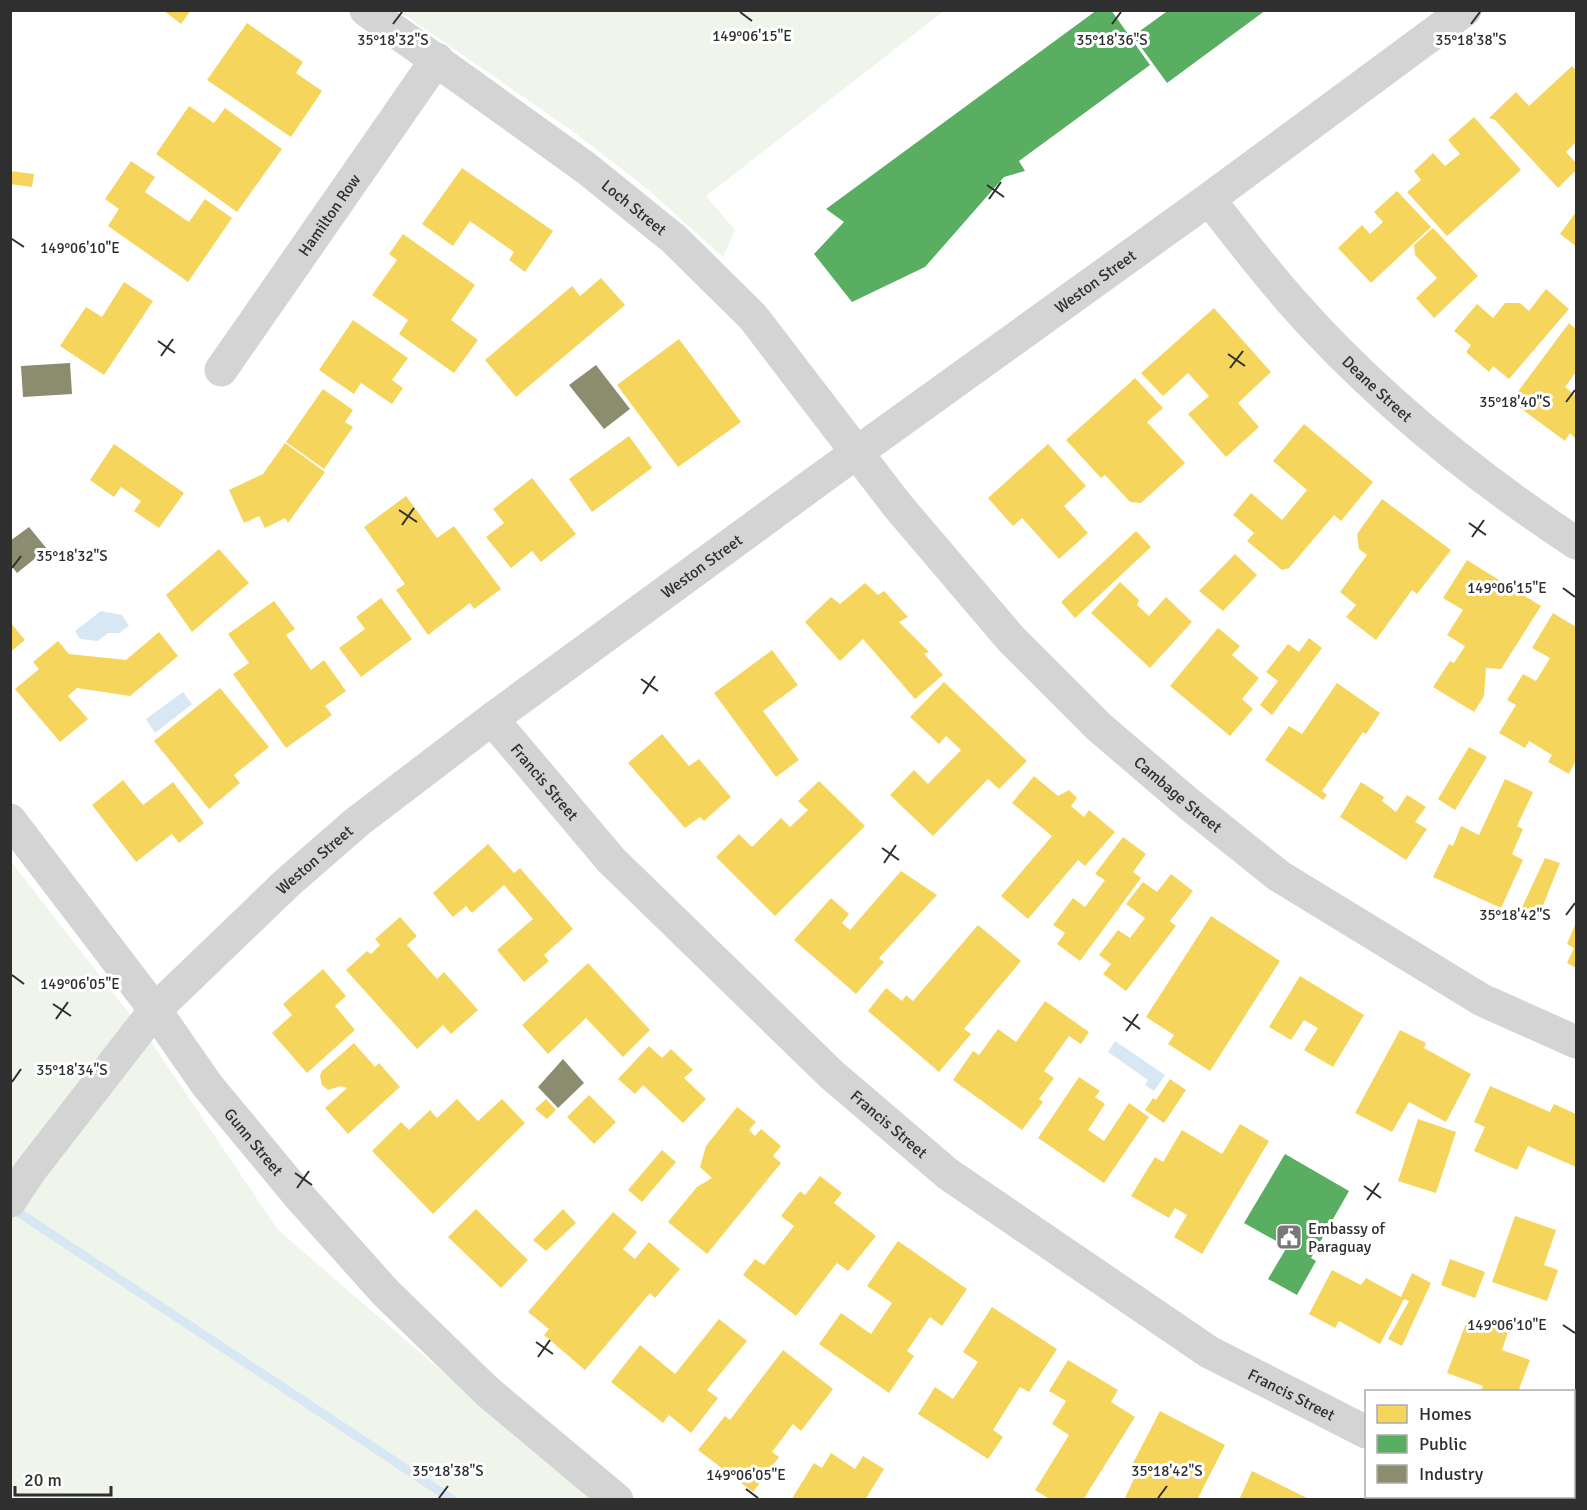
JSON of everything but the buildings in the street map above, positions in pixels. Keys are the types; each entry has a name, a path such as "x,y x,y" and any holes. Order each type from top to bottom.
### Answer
{"street":[{"name":"Loch Street","path":"366,10 586,168 674,239 753,317 857,452"},
{"name":"Weston Street","path":"10,1201 30,1171 155,1010 287,883 348,830 492,719 857,452 1209,199 1465,10"},
{"name":"Hamilton Row","path":"220,370 437,59"},
{"name":"Deane Street","path":"1209,199 1293,303 1372,383 1467,466 1576,543"},
{"name":"Cambage Street","path":"857,452 943,562 1011,639 1099,727 1189,804 1279,876 1482,1000 1576,1042"},
{"name":"Francis Street","path":"492,719 610,860 832,1075 948,1174 1209,1352 1365,1431"},
{"name":"Gunn Street","path":"10,820 155,1010 207,1086 299,1196 386,1293 488,1392 617,1500"}],"shaded area":[{"path":"399,11 944,11 706,196 735,230 723,257 645,187 571,130"},
{"path":"10,860 152,1043 278,1230 590,1499 18,1500 11,1494"}],"water":[{"path":"101,611 122,615 129,626 119,633 108,633 98,641 80,639 75,631"},
{"path":"183,692 192,704 155,733 146,719"},
{"path":"1115,1041 1165,1075 1154,1091 1145,1085 1148,1080 1108,1052"}],"waterway":[{"path":"12,1208 453,1500"}],"place":[{"name":"Embassy of Paraguay","path":"1289,1237"}]}
